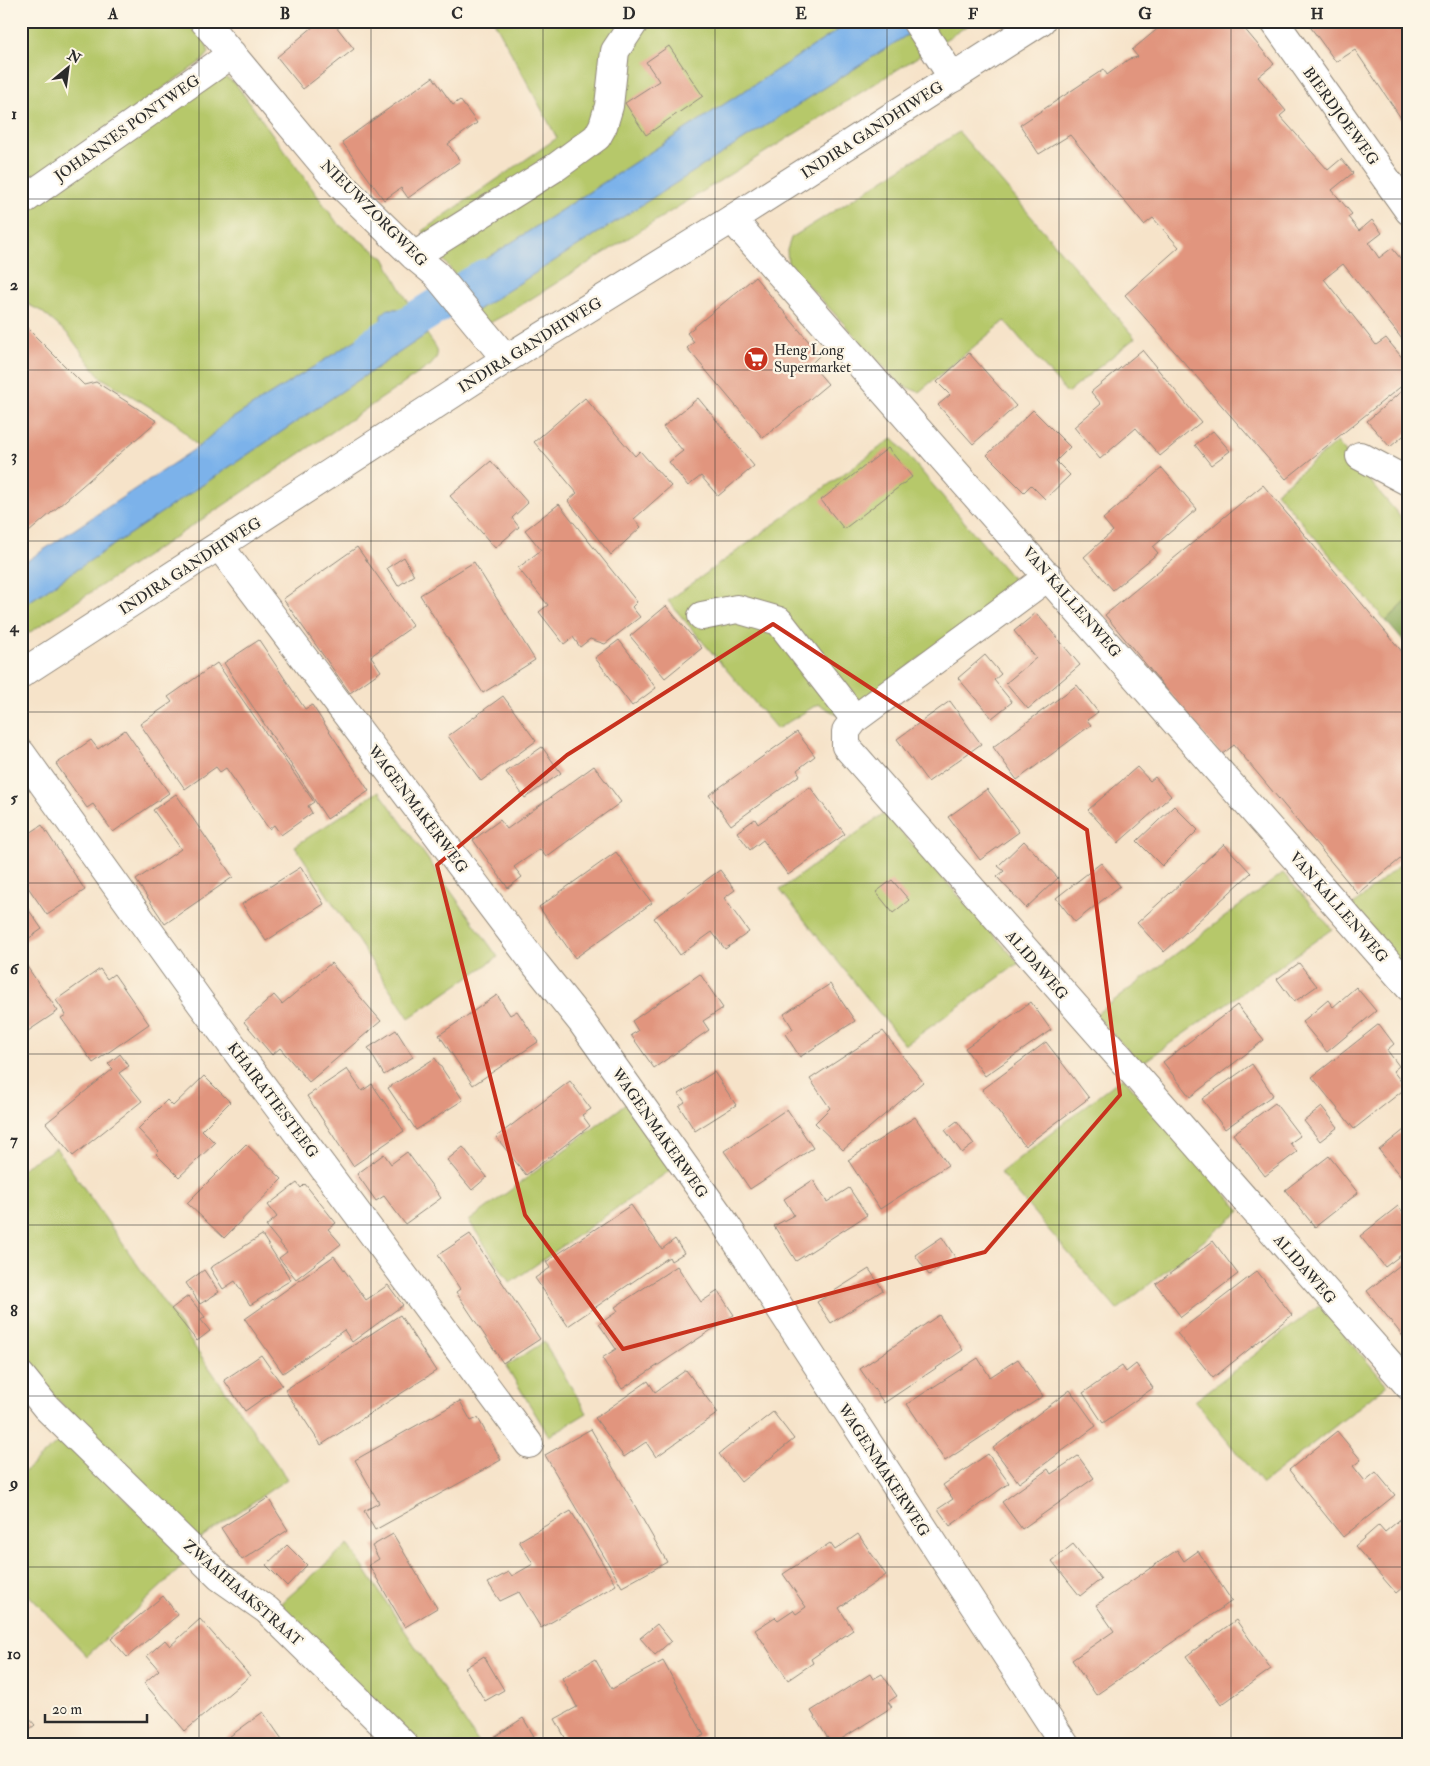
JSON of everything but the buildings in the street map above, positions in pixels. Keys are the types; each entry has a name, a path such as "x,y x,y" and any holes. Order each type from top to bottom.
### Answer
{"street":[{"name":"NIEUWZORGWEG","path":"204,21 340,184 414,256 436,274 506,359"},
{"path":"414,256 556,167 597,137 603,126 609,106 615,52 635,21"},
{"path":"916,21 954,78"},
{"name":"INDIRA GANDHIWEG","path":"21,674 220,547 506,359 732,219 1041,21"},
{"name":"BIERDJOEWEG","path":"1274,21 1409,211"},
{"name":"JOHANNES PONTWEG","path":"21,202 232,54"},
{"name":"VAN KALLENWEG","path":"732,219 1049,576 1409,987"},
{"path":"1360,456 1409,482"},
{"name":"WAGENMAKERWEG","path":"220,547 536,966 580,1021 722,1219 1065,1745"},
{"path":"702,616 737,609 779,621 855,719 1049,576"},
{"name":"ALIDAWEG","path":"855,719 846,731 846,746 850,753 1409,1386"},
{"name":"KHAIRATIESTEEG","path":"21,753 200,1002 529,1444"},
{"name":"ZWAAIHAAKSTRAAT","path":"21,1376 46,1408 220,1577 267,1610 404,1745"}],"highlighted area":[{"path":"773,624 1087,830 1120,1095 985,1252 623,1349 525,1215 437,865 567,755"}],"green space":[{"path":"21,21 190,21 206,43 209,53 202,61 21,187"},
{"path":"494,21 852,21 457,278 422,231 557,138"},
{"path":"929,21 975,21 510,312 484,326 476,311"},
{"path":"225,77 235,83 338,224 384,258 412,309 388,309 381,324 225,423 198,447 175,422 100,377 68,334 41,311 21,301 21,214 213,80"},
{"path":"959,132 1135,338 1067,393 1005,321 919,392 901,385 788,264 787,250 791,238"},
{"path":"427,334 437,350 437,356 431,365 227,503 21,638 21,607"},
{"path":"893,438 1013,579 1010,592 840,716 818,704 777,729 668,601"},
{"path":"1337,442 1409,527 1409,599 1386,621 1276,492"},
{"path":"1409,599 1409,648 1386,621"},
{"path":"379,791 498,957 409,1018 295,846"},
{"path":"884,813 1019,963 905,1045 780,890"},
{"path":"1403,862 1409,868 1409,974 1351,907"},
{"path":"1283,873 1332,929 1141,1064 1095,1015"},
{"path":"1123,1077 1241,1211 1117,1310 1000,1173"},
{"path":"626,1104 672,1169 510,1283 469,1221"},
{"path":"56,1148 287,1479 196,1541 49,1391 21,1359 21,1169"},
{"path":"1319,1305 1387,1385 1262,1484 1195,1401"},
{"path":"544,1342 587,1413 549,1436 506,1366"},
{"path":"62,1438 189,1560 87,1656 21,1587 21,1475"},
{"path":"348,1544 480,1745 416,1745 276,1608"}],"water":[{"path":"852,21 929,21 476,311 457,278"},
{"path":"388,309 412,309 427,334 21,607 21,565 198,447 225,423 381,324 381,315"}],"waterway":[{"path":"374,345 484,277"}],"place":[{"name":"Heng Long Supermarket","path":"756,359"}]}
